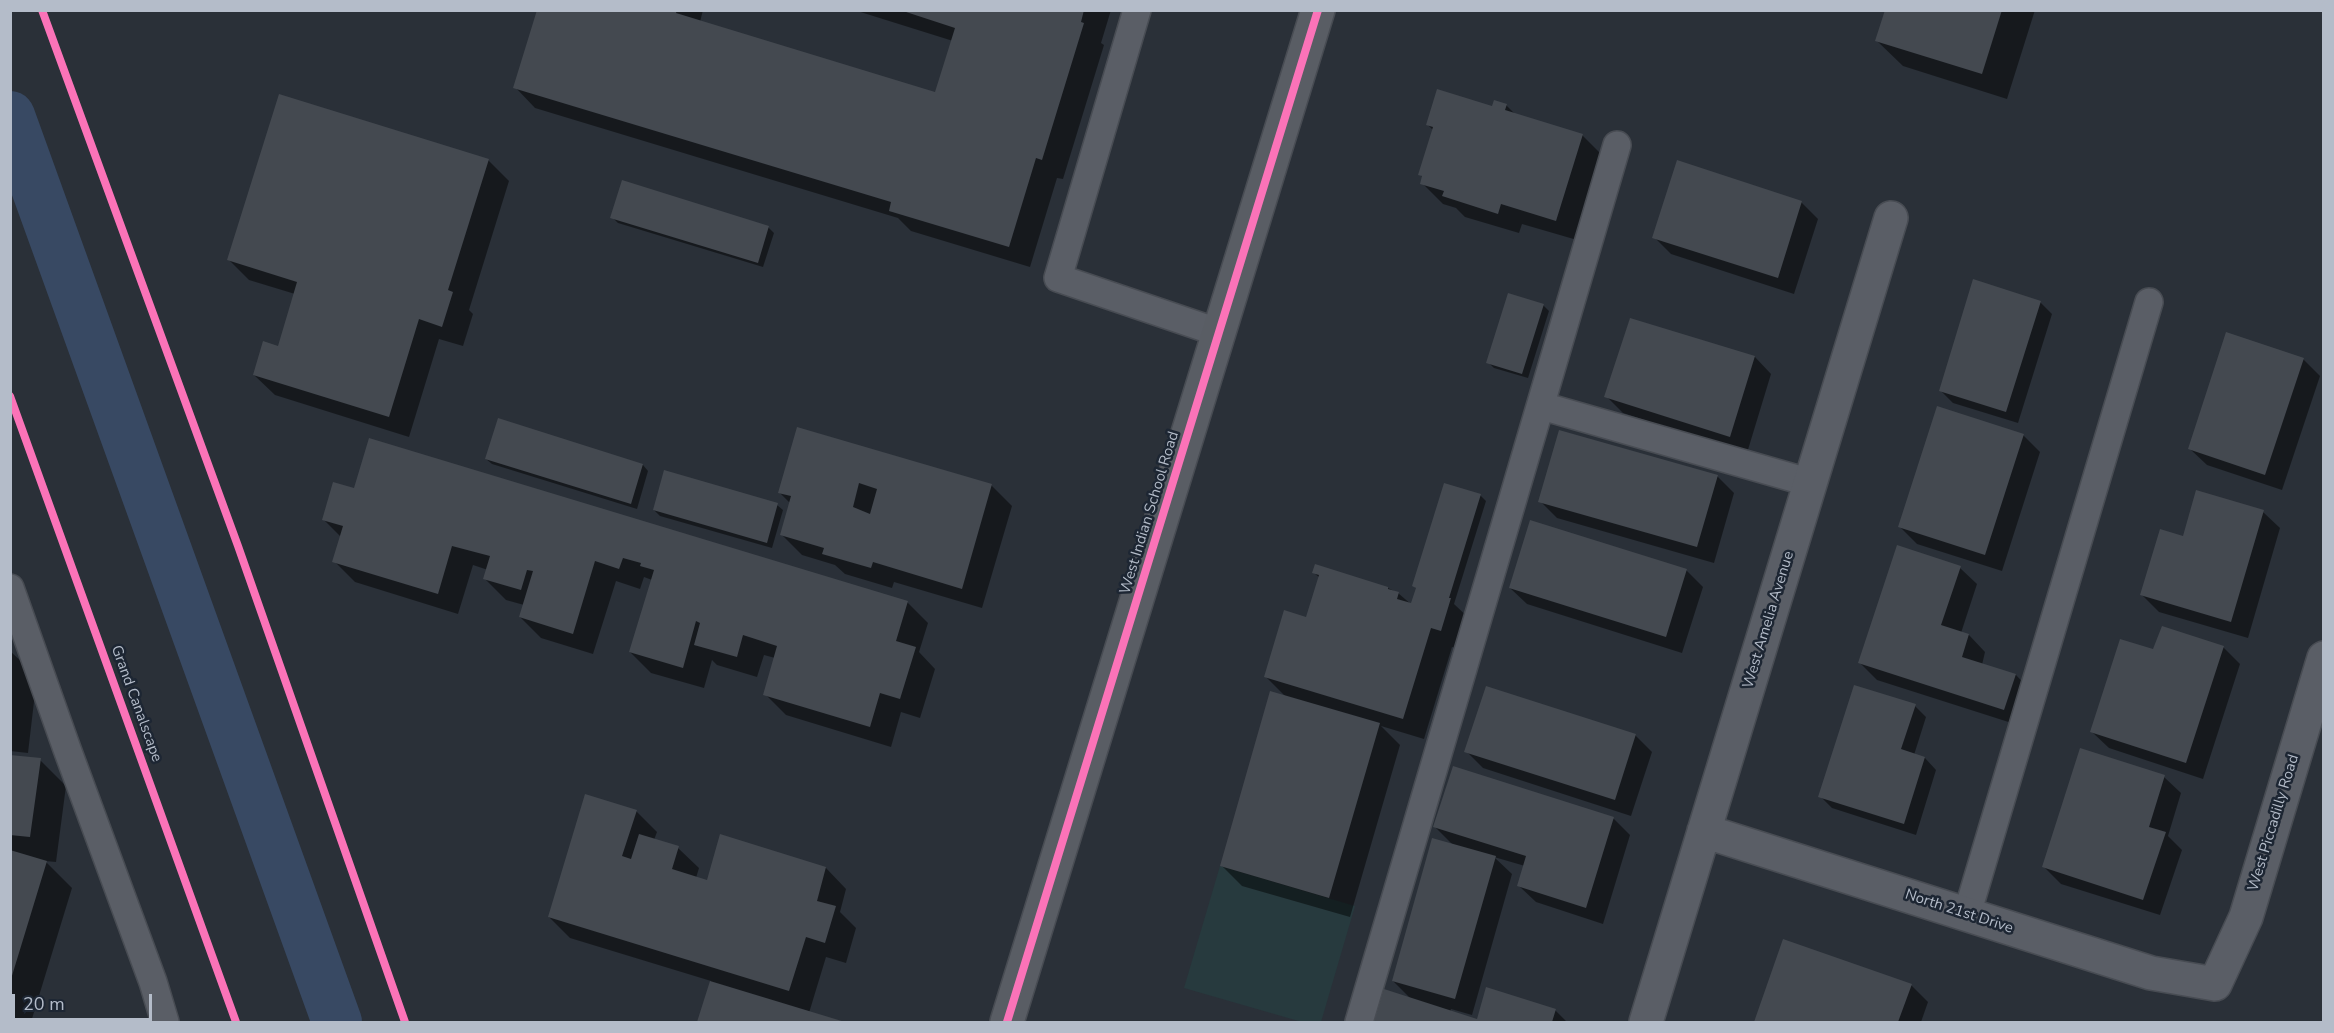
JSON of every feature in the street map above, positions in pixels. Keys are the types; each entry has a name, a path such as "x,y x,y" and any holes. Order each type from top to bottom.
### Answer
{"main road":[{"name":"West Indian School Road","path":"1007,1023 1317,10"}],"street":[{"name":"West Amelia Avenue","path":"1646,1023 1891,218"},
{"name":"West Piccadilly Road","path":"2215,984 2246,917 2324,658"},
{"name":"North 21st Drive","path":"1704,831 2151,973 2215,984"}],"lane":[{"path":"1137,10 1058,278 1220,333"},
{"path":"1359,1023 1617,145"},
{"path":"1967,914 2149,302"},
{"path":"1542,406 1811,483"},
{"path":"10,588 153,982 165,1023"}],"green space":[{"path":"1220,866 1355,906 1321,1022 1302,1022 1184,988"}],"building":[{"path":"537,10 677,10 676,13 935,92 955,28 900,10 1084,10 1081,22 1084,23 1042,160 1036,158 1009,247 889,211 891,202 513,88"},
{"path":"1885,10 2002,10 1982,74 1875,41"},
{"path":"1437,89 1492,106 1494,100 1507,104 1505,110 1583,134 1556,221 1501,204 1498,214 1442,196 1444,191 1420,184 1422,176 1418,175 1433,127 1426,125"},
{"path":"279,94 489,159 448,290 453,292 442,327 419,319 389,417 253,375 263,341 278,346 297,282 227,260"},
{"path":"1677,160 1802,201 1778,278 1652,238"},
{"path":"622,180 769,226 758,263 610,218"},
{"path":"1973,279 2041,301 2006,412 1939,391"},
{"path":"1508,293 1544,304 1522,374 1486,363"},
{"path":"1630,318 1755,356 1730,437 1604,397"},
{"path":"2226,332 2304,358 2265,475 2188,449"},
{"path":"1937,406 2024,434 1985,555 1898,527"},
{"path":"498,418 643,464 631,504 485,459"},
{"path":"797,427 992,484 962,589 873,562 871,568 822,554 824,548 780,535 791,496 778,493","holes":["859,483 877,489 870,514 853,507"]},
{"path":"1559,430 1718,475 1697,547 1538,502"},
{"path":"369,438 908,601 896,641 916,647 900,699 880,693 870,727 763,695 777,646 743,635 737,657 694,645 700,623 696,621 683,668 629,652 654,570 640,566 641,563 623,558 619,569 595,561 573,634 519,617 533,571 527,570 521,590 483,579 490,556 452,546 438,594 332,562 343,526 322,520 333,482 354,488"},
{"path":"664,470 778,503 767,543 653,510"},
{"path":"1444,483 1481,494 1441,631 1431,628 1403,719 1264,677 1284,610 1306,617 1319,575 1312,573 1315,564 1388,587 1388,589 1399,592 1397,599 1411,603 1416,588 1412,586"},
{"path":"2196,490 2264,510 2231,622 2140,595 2160,529 2183,536"},
{"path":"1530,520 1687,569 1666,637 1509,588"},
{"path":"1897,545 1961,566 1941,625 1969,634 1962,657 2016,674 2004,710 1858,663"},
{"path":"2162,626 2224,646 2186,763 2090,732 2120,639 2153,649"},
{"path":"1854,685 1916,704 1901,749 1925,757 1904,824 1818,797"},
{"path":"1486,686 1636,734 1615,800 1464,752"},
{"path":"1270,691 1380,723 1329,898 1220,866"},
{"path":"2080,748 2165,775 2149,827 2166,832 2143,900 2042,867"},
{"path":"10,755 41,758 30,837 10,835"},
{"path":"1453,766 1614,817 1586,908 1517,886 1526,856 1433,827"},
{"path":"585,794 637,810 622,856 631,859 639,834 679,846 672,869 707,880 720,834 826,867 817,901 836,906 825,943 806,937 789,991 548,917"},
{"path":"1432,838 1496,856 1455,999 1392,981"},
{"path":"10,850 47,861 11,979 10,979"},
{"path":"1783,939 1912,984 1898,1022 1754,1022"},
{"path":"710,981 845,1022 697,1022"},
{"path":"1486,987 1556,1009 1552,1022 1374,1022 1384,989 1477,1019"}],"waterway":[{"path":"10,116 337,1022"}],"cycle path":[{"path":"42,10 238,546 405,1022"},
{"path":"1007,1022 1318,10"},
{"name":"Grand Canalscape","path":"10,396 236,1022"}]}
